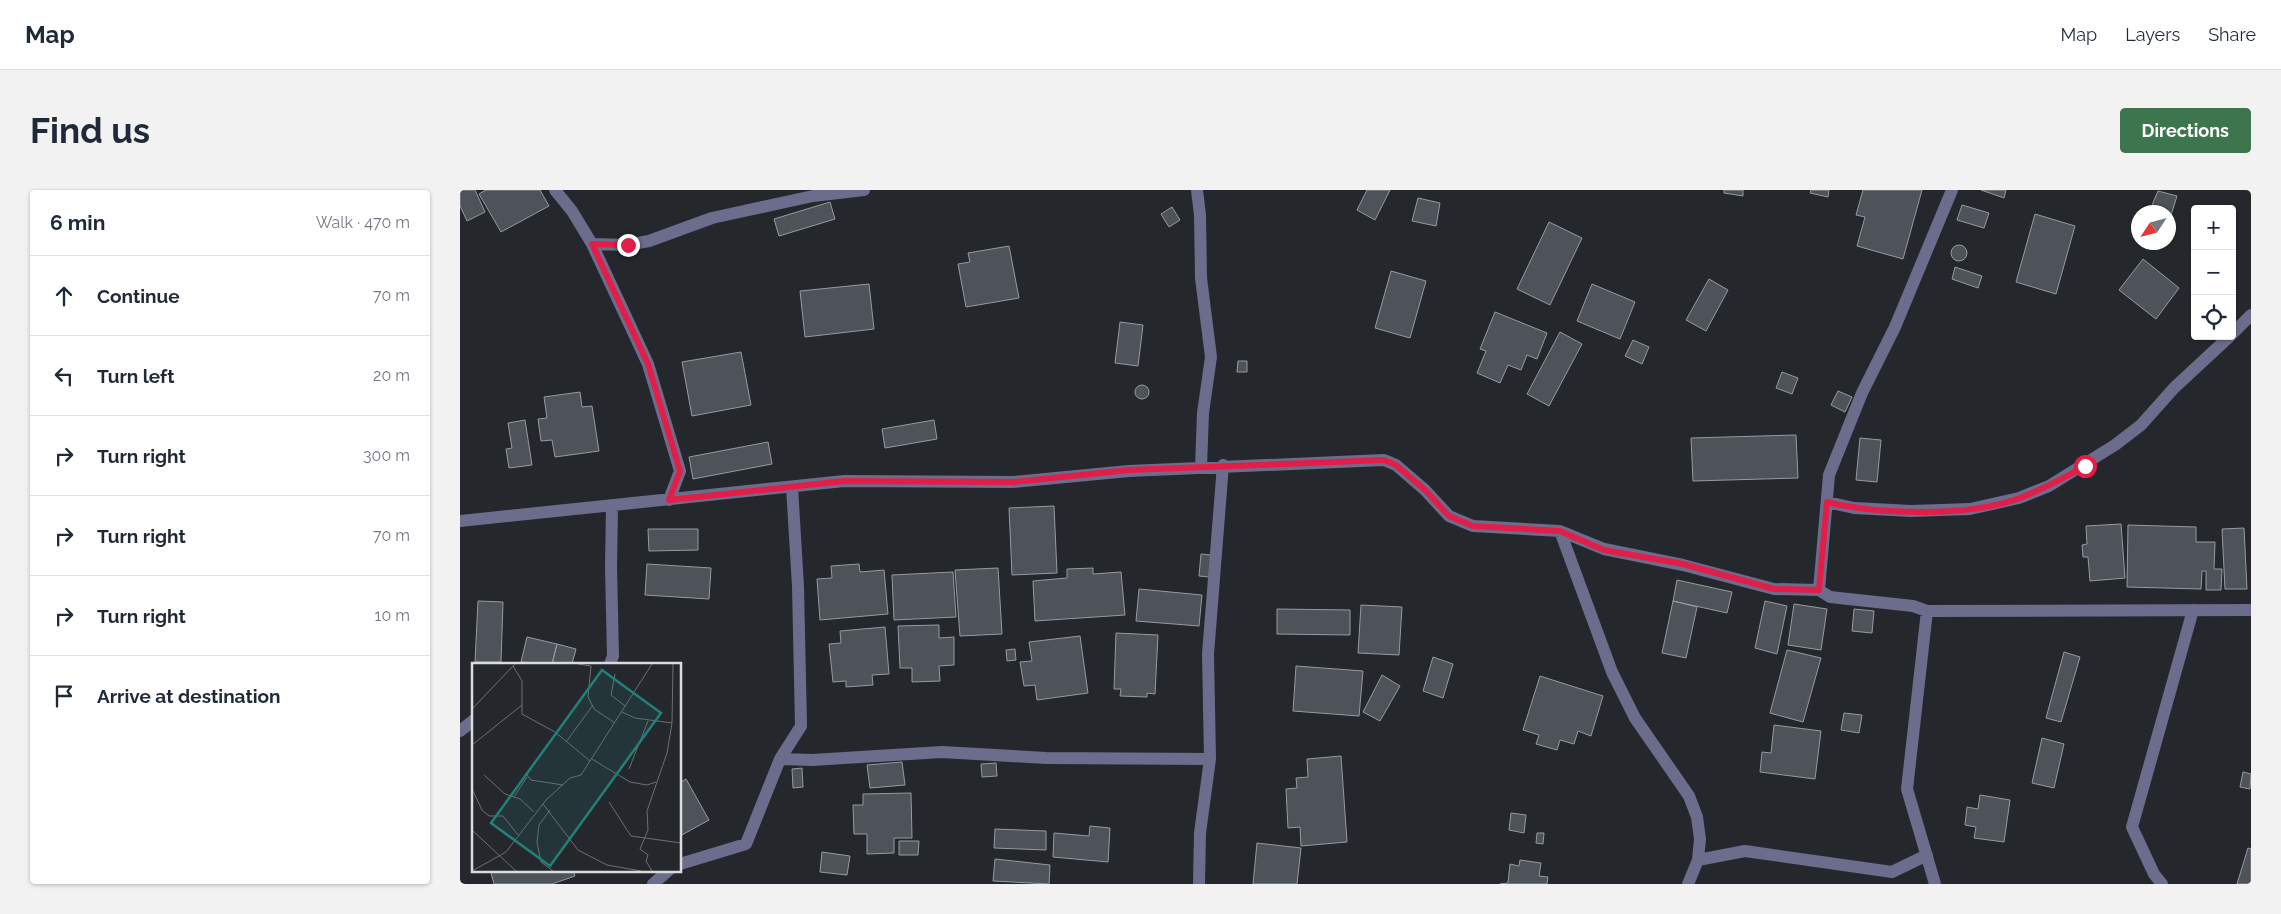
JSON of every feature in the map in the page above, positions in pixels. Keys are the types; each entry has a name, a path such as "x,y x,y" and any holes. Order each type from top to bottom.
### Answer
{"street":[{"path":"555,190 572,211 592,244 650,372 680,471 669,500"},
{"path":"592,244 628,245 657,238 712,218 812,196 864,190"},
{"path":"1197,190 1200,215 1201,278 1211,357 1203,413 1201,466"},
{"path":"1819,590 1829,476 1862,393 1895,327 1952,190"},
{"path":"2236,330 2251,315"},
{"path":"1827,502 1854,508 1911,511 1970,510 2019,498 2042,489 2085,466 2141,425 2174,388 2226,340"},
{"path":"460,521 853,481 1014,482 1129,470 1384,460 1396,465 1425,490 1449,516 1473,526 1560,531 1604,550 1683,564 1774,589 1819,590 1830,597 1913,606 1927,611 2251,610"},
{"path":"1199,884 1200,833 1210,760 1208,654 1224,465"},
{"path":"681,864 746,844 780,759 801,726 798,586 792,487"},
{"path":"610,663 613,656 610,568 612,506"},
{"path":"1560,531 1620,687 1635,718 1689,796 1697,817 1700,839 1698,860 1688,884"},
{"path":"2162,884 2154,874 2132,827 2193,610"},
{"path":"1927,611 1907,789 1935,884"},
{"path":"460,731 472,722"},
{"path":"780,759 812,760 942,752 1046,758 1210,760"},
{"path":"1698,860 1745,851 1892,872 1926,855"},
{"path":"653,884 667,872"}],"building":[{"path":"460,190 475,190 485,212 467,221 460,206"},
{"path":"486,190 540,190 549,206 501,232 479,194"},
{"path":"1367,190 1390,190 1375,220 1357,210"},
{"path":"1724,190 1743,190 1743,196 1724,193"},
{"path":"1811,190 1829,190 1828,197 1810,193"},
{"path":"1863,190 1922,190 1903,259 1857,246 1865,217 1856,215"},
{"path":"1981,190 2006,190 2004,198"},
{"path":"2158,191 2177,196 2174,205 2152,205"},
{"path":"1418,198 1440,203 1436,226 1412,221"},
{"path":"830,202 835,219 779,236 774,219"},
{"path":"1962,205 1989,213 1984,228 1957,220"},
{"path":"1172,207 1180,220 1169,227 1161,214"},
{"path":"2035,214 2075,226 2056,294 2016,282"},
{"path":"1549,222 1582,238 1550,305 1517,289"},
{"path":"1959,245 1967,253 1959,261 1951,253"},
{"path":"1009,246 1019,298 966,307 958,264 970,262 968,253"},
{"path":"2143,259 2179,288 2156,319 2119,290"},
{"path":"1955,267 1982,276 1978,288 1952,279"},
{"path":"1391,271 1426,281 1410,338 1375,328"},
{"path":"1709,279 1728,290 1706,331 1686,320"},
{"path":"869,284 874,329 805,337 800,291"},
{"path":"1592,284 1635,302 1620,339 1577,321"},
{"path":"1495,312 1547,333 1537,359 1527,355 1521,370 1508,365 1500,383 1477,373 1486,351 1480,349"},
{"path":"1120,322 1143,325 1138,366 1115,363"},
{"path":"1560,332 1582,344 1549,406 1527,394"},
{"path":"1633,340 1649,347 1642,364 1625,356"},
{"path":"741,352 751,405 692,416 682,362"},
{"path":"1238,361 1247,361 1247,372 1237,372"},
{"path":"1782,372 1798,378 1792,394 1776,388"},
{"path":"1139,385 1145,385 1149,392 1145,399 1139,399 1135,395 1135,389"},
{"path":"1838,391 1852,397 1845,412 1831,405"},
{"path":"580,392 582,407 592,406 599,451 555,457 552,440 541,441 538,419 547,418 544,397"},
{"path":"525,420 532,465 509,468 506,449 512,448 508,423"},
{"path":"934,420 937,439 885,448 882,429"},
{"path":"1796,435 1798,478 1693,481 1691,438"},
{"path":"1860,438 1881,440 1877,482 1856,480"},
{"path":"768,442 772,464 693,479 689,457"},
{"path":"1054,506 1057,573 1012,575 1009,508"},
{"path":"2121,524 2125,578 2090,581 2088,557 2083,557 2082,545 2087,544 2086,526"},
{"path":"2128,525 2196,527 2196,542 2215,542 2214,569 2222,569 2221,590 2206,590 2206,571 2202,571 2201,589 2127,587"},
{"path":"2244,528 2247,589 2225,589 2222,529"},
{"path":"648,529 698,529 698,550 649,551"},
{"path":"1201,554 1211,555 1209,577 1199,576"},
{"path":"647,564 711,568 709,599 645,595"},
{"path":"859,564 860,572 884,570 888,614 820,620 817,579 832,578 831,566"},
{"path":"998,568 1002,634 960,636 955,570"},
{"path":"1093,568 1093,574 1121,572 1125,615 1035,621 1033,581 1067,578 1067,569"},
{"path":"953,572 956,617 894,620 892,575"},
{"path":"1677,580 1732,592 1727,613 1673,601"},
{"path":"1139,589 1202,595 1199,626 1136,621"},
{"path":"478,601 503,602 501,662 475,662"},
{"path":"1673,601 1697,607 1686,658 1662,653"},
{"path":"1765,601 1787,606 1777,654 1755,648"},
{"path":"1794,604 1827,609 1821,650 1788,645"},
{"path":"1361,605 1402,607 1399,655 1358,653"},
{"path":"1277,609 1350,610 1350,635 1277,634"},
{"path":"1854,609 1874,611 1872,633 1852,631"},
{"path":"939,625 939,638 954,637 954,665 939,666 940,681 912,682 912,668 900,668 898,626"},
{"path":"885,627 889,674 872,675 873,685 846,687 846,681 833,682 829,644 841,643 840,631"},
{"path":"1116,633 1158,635 1155,694 1147,693 1147,697 1120,696 1121,689 1114,689"},
{"path":"1080,636 1088,693 1037,700 1035,685 1024,686 1020,662 1032,661 1029,642"},
{"path":"527,637 557,644 552,663 521,662"},
{"path":"557,644 576,649 572,663 552,663"},
{"path":"1015,649 1016,660 1007,661 1006,650"},
{"path":"1787,650 1821,658 1803,722 1770,713"},
{"path":"2064,652 2080,657 2061,722 2046,718"},
{"path":"1433,657 1453,664 1443,698 1423,691"},
{"path":"1296,666 1363,671 1359,716 1293,711"},
{"path":"1382,675 1400,686 1380,721 1363,712"},
{"path":"1540,676 1603,696 1591,736 1578,731 1574,744 1560,740 1557,750 1536,744 1539,735 1523,730"},
{"path":"1844,713 1862,715 1859,733 1841,730"},
{"path":"1774,725 1821,731 1815,779 1760,772 1762,752 1771,753"},
{"path":"2042,738 2064,744 2054,788 2032,783"},
{"path":"1341,756 1347,842 1301,846 1300,827 1288,828 1286,789 1297,788 1296,778 1308,777 1307,759"},
{"path":"902,762 905,785 870,788 867,765"},
{"path":"996,763 997,776 982,777 981,764"},
{"path":"802,768 803,787 793,788 792,769"},
{"path":"2243,772 2251,774 2250,789 2240,787"},
{"path":"686,779 709,820 681,835 681,782"},
{"path":"911,793 912,838 894,838 894,853 867,854 867,834 854,834 853,805 863,805 863,794"},
{"path":"1980,795 2010,800 2004,842 1974,838 1976,827 1965,825 1967,807 1978,809"},
{"path":"1511,813 1526,815 1524,833 1509,830"},
{"path":"1090,826 1110,828 1108,862 1053,857 1054,833 1089,836"},
{"path":"995,829 1046,831 1046,850 994,848"},
{"path":"1537,833 1544,833 1543,844 1536,843"},
{"path":"899,841 919,841 918,855 899,855"},
{"path":"1257,843 1301,848 1297,884 1253,884"},
{"path":"2248,848 2251,849 2251,884 2237,884"},
{"path":"822,852 850,856 847,875 820,872"},
{"path":"995,859 1050,865 1049,884 993,881"},
{"path":"1520,860 1541,863 1539,876 1548,877 1547,884 1500,884 1508,883 1510,864 1519,866"},
{"path":"574,872 575,876 552,884 494,884 491,873"}],"route":[{"path":"628,245 592,244 648,364 680,471 669,500 844,481 1014,482 1129,470 1384,460 1396,465 1425,490 1449,516 1473,526 1560,531 1604,550 1683,564 1774,589 1819,590 1827,502 1854,508 1911,511 1970,510 2019,498 2050,486 2085,466"}]}
